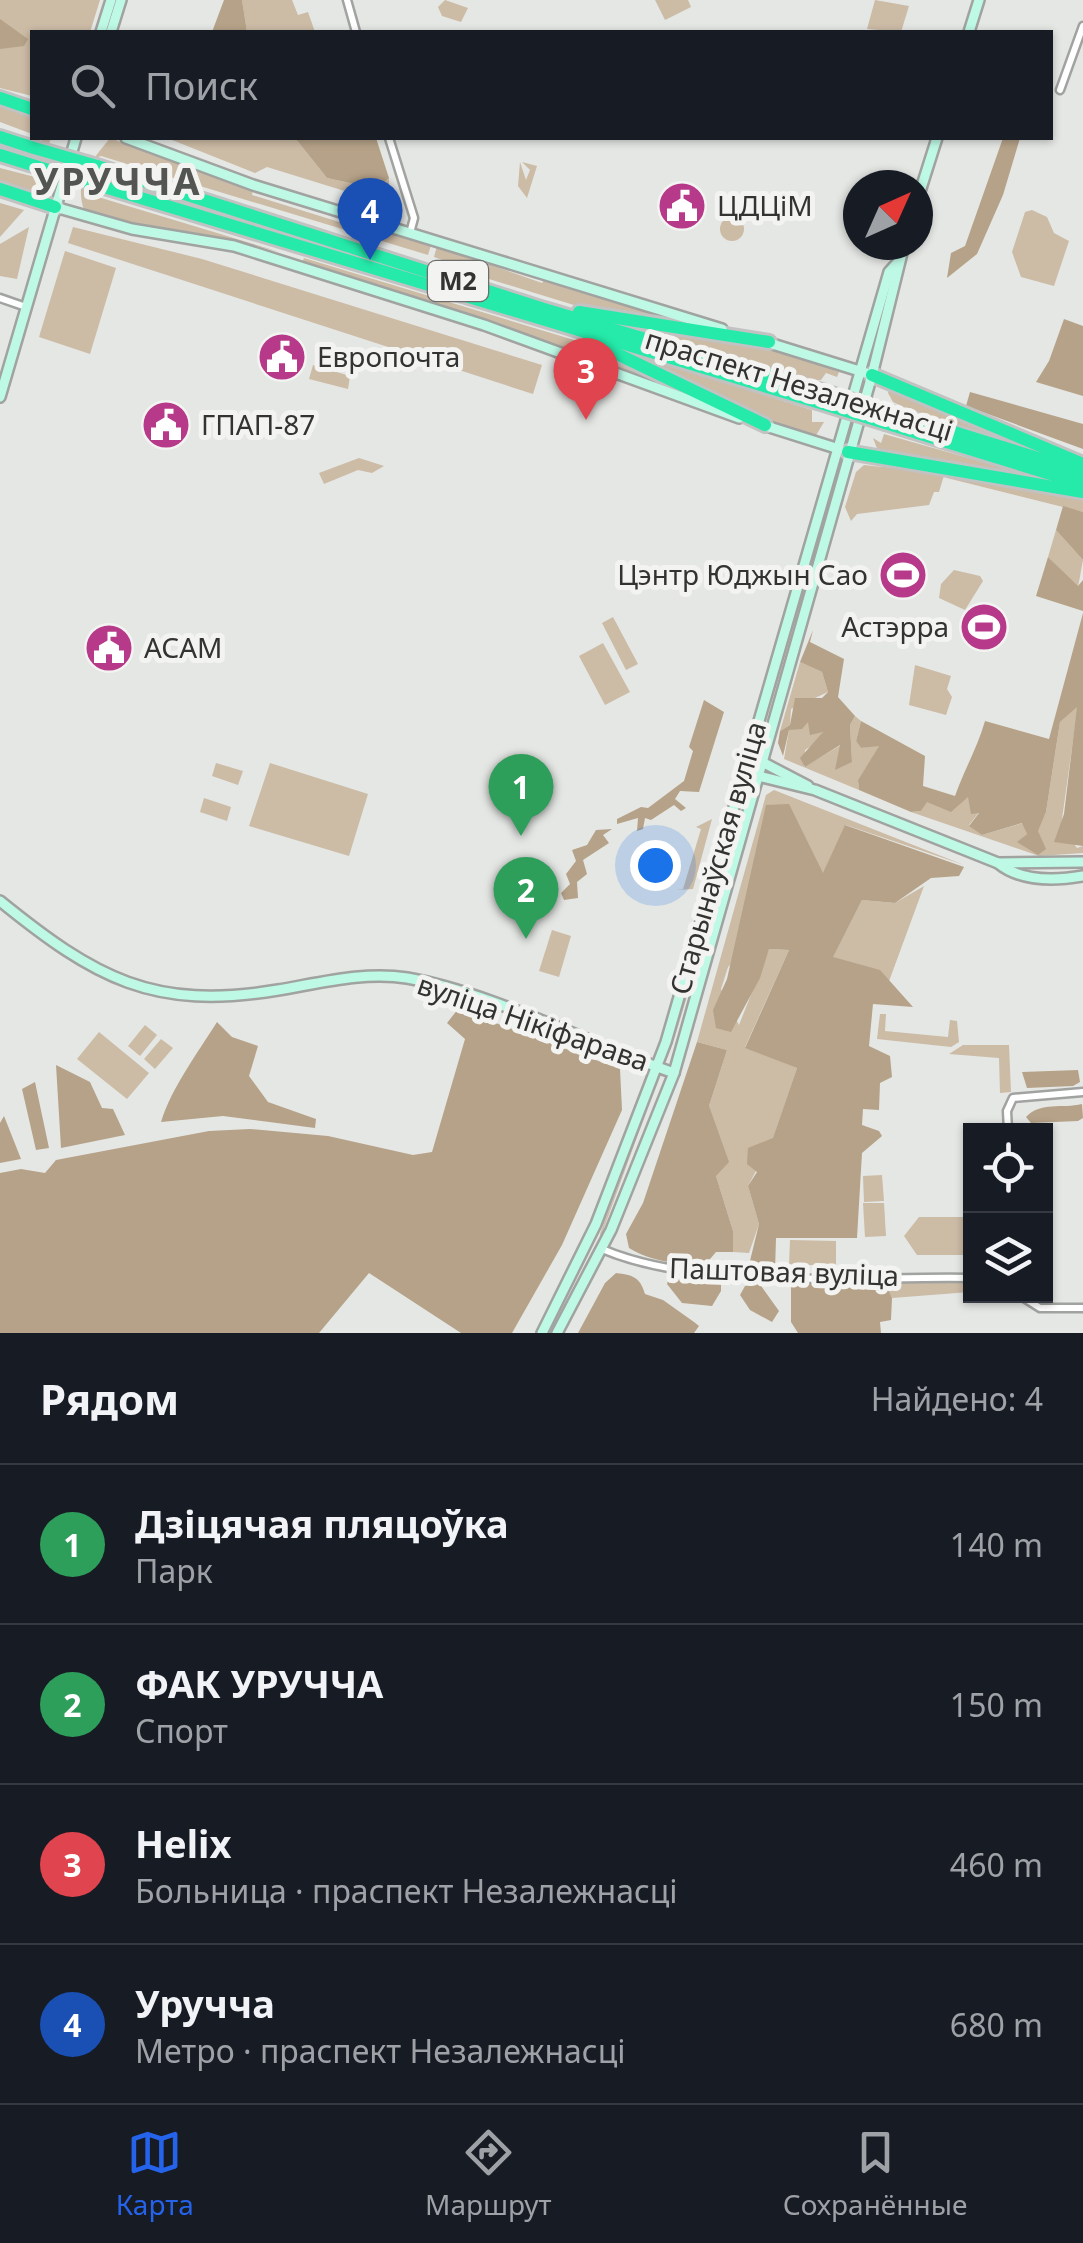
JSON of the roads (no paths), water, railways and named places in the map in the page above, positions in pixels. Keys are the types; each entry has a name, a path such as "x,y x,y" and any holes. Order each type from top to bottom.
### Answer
{"highway":[{"path":"0,98 30,107"},
{"name":"праспект Незалежнасці","path":"0,137 542,314"},
{"name":"праспект Незалежнасці","path":"0,155 819,396 1083,488"},
{"path":"0,189 55,207"},
{"path":"542,314 769,342"},
{"path":"542,314 765,425"},
{"path":"866,373 1083,464"},
{"name":"праспект Незалежнасці","path":"887,418 1083,472"},
{"path":"842,450 1083,488"}],"main road":[{"path":"102,30 111,0"},
{"path":"112,30 120,0"},
{"path":"970,30 979,0"},
{"path":"0,397 75,140"},
{"path":"131,140 253,185 866,373"},
{"path":"927,170 936,140"},
{"name":"праспект Незалежнасці","path":"55,207 132,229 223,243 553,350 706,408 842,450"},
{"name":"Старынаўская вуліца","path":"542,1333 588,1242 657,1067 744,765 899,275 899,260"},
{"name":"Старынаўская вуліца","path":"557,1333 602,1249 674,1073 762,762 842,450"},
{"path":"744,765 762,762 815,790 998,863 1009,872 1035,878 1083,876"},
{"path":"744,765 758,776 815,790"},
{"path":"998,863 1083,862"},
{"name":"вуліца Нікіфарава","path":"0,900 67,954 117,980 160,992 228,997 364,977 411,979 674,1073"},
{"path":"588,1242 602,1249"}],"street":[{"path":"346,0 355,30"},
{"path":"1060,90 1083,26"},
{"path":"390,140 414,218 410,234"},
{"path":"0,298 26,306"},
{"path":"1008,1123 1007,1111 1013,1098 1083,1092"},
{"name":"Паштовая вуліца","path":"602,1249 661,1268 765,1275 963,1278"},
{"path":"1032,1303 1040,1308 1083,1308"}],"place":[{"name":"ЦДЦіМ","path":"682,206"},
{"name":"Уручча","path":"370,260"},
{"name":"Европочта","path":"282,357"},
{"name":"Helix","path":"586,420"},
{"name":"ГПАП-87","path":"166,425"},
{"name":"Цэнтр Юджын Сао","path":"903,575"},
{"name":"Астэрра","path":"984,627"},
{"name":"АСАМ","path":"109,648"},
{"name":"Дзіцячая пляцоўка","path":"521,836"},
{"name":"ФАК УРУЧЧА","path":"526,939"}],"district":[{"name":"УРУЧЧА","path":"118,182"}]}
